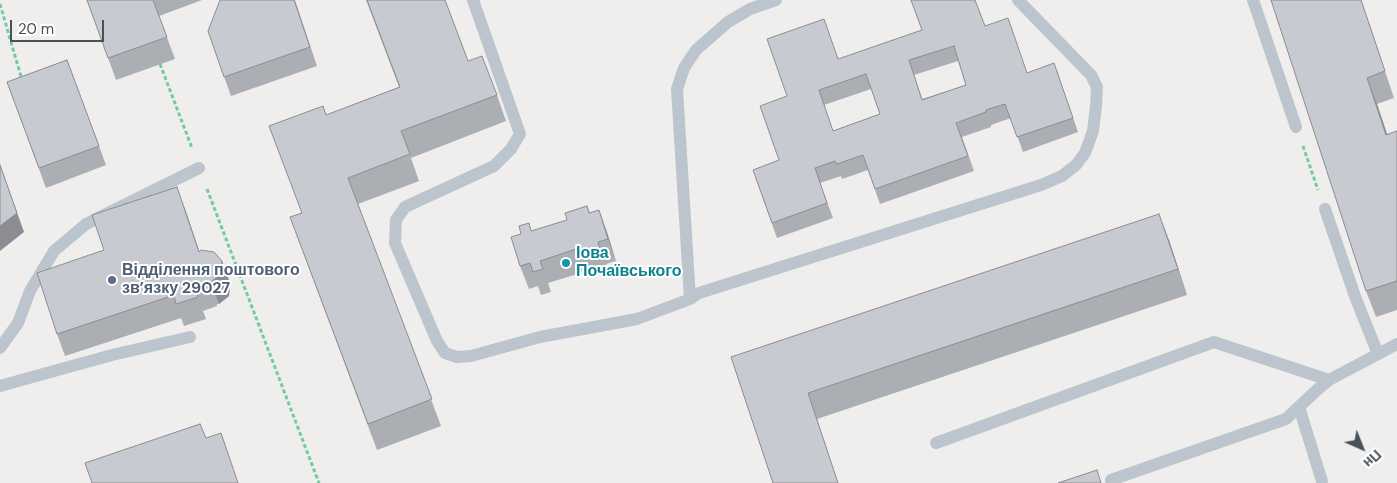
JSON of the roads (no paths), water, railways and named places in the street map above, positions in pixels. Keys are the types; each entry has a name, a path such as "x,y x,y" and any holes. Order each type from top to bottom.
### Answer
{"lane":[{"path":"473,0 520,134 511,149 494,166 405,208 396,220 395,243 437,341 446,353 457,357 471,356 540,336 637,319 690,299 700,293 1041,185 1062,176 1076,165 1085,153 1093,131 1097,87 1091,75 1018,0"},
{"path":"690,299 677,89 684,68 696,50 728,22 750,9 776,0"},
{"path":"1253,0 1296,127"},
{"path":"0,348 18,323 30,291 54,251 86,224 199,168"},
{"path":"1325,209 1356,299 1378,354"},
{"path":"0,386 35,378 112,355 190,337"},
{"path":"936,442 1214,342 1329,380"},
{"path":"1111,480 1286,419 1329,380 1397,344"},
{"path":"1299,407 1322,481"}],"place":[{"name":"Іова Почаївського","path":"566,263"},
{"name":"Відділення поштового зв’язку 29027","path":"112,280"}]}
